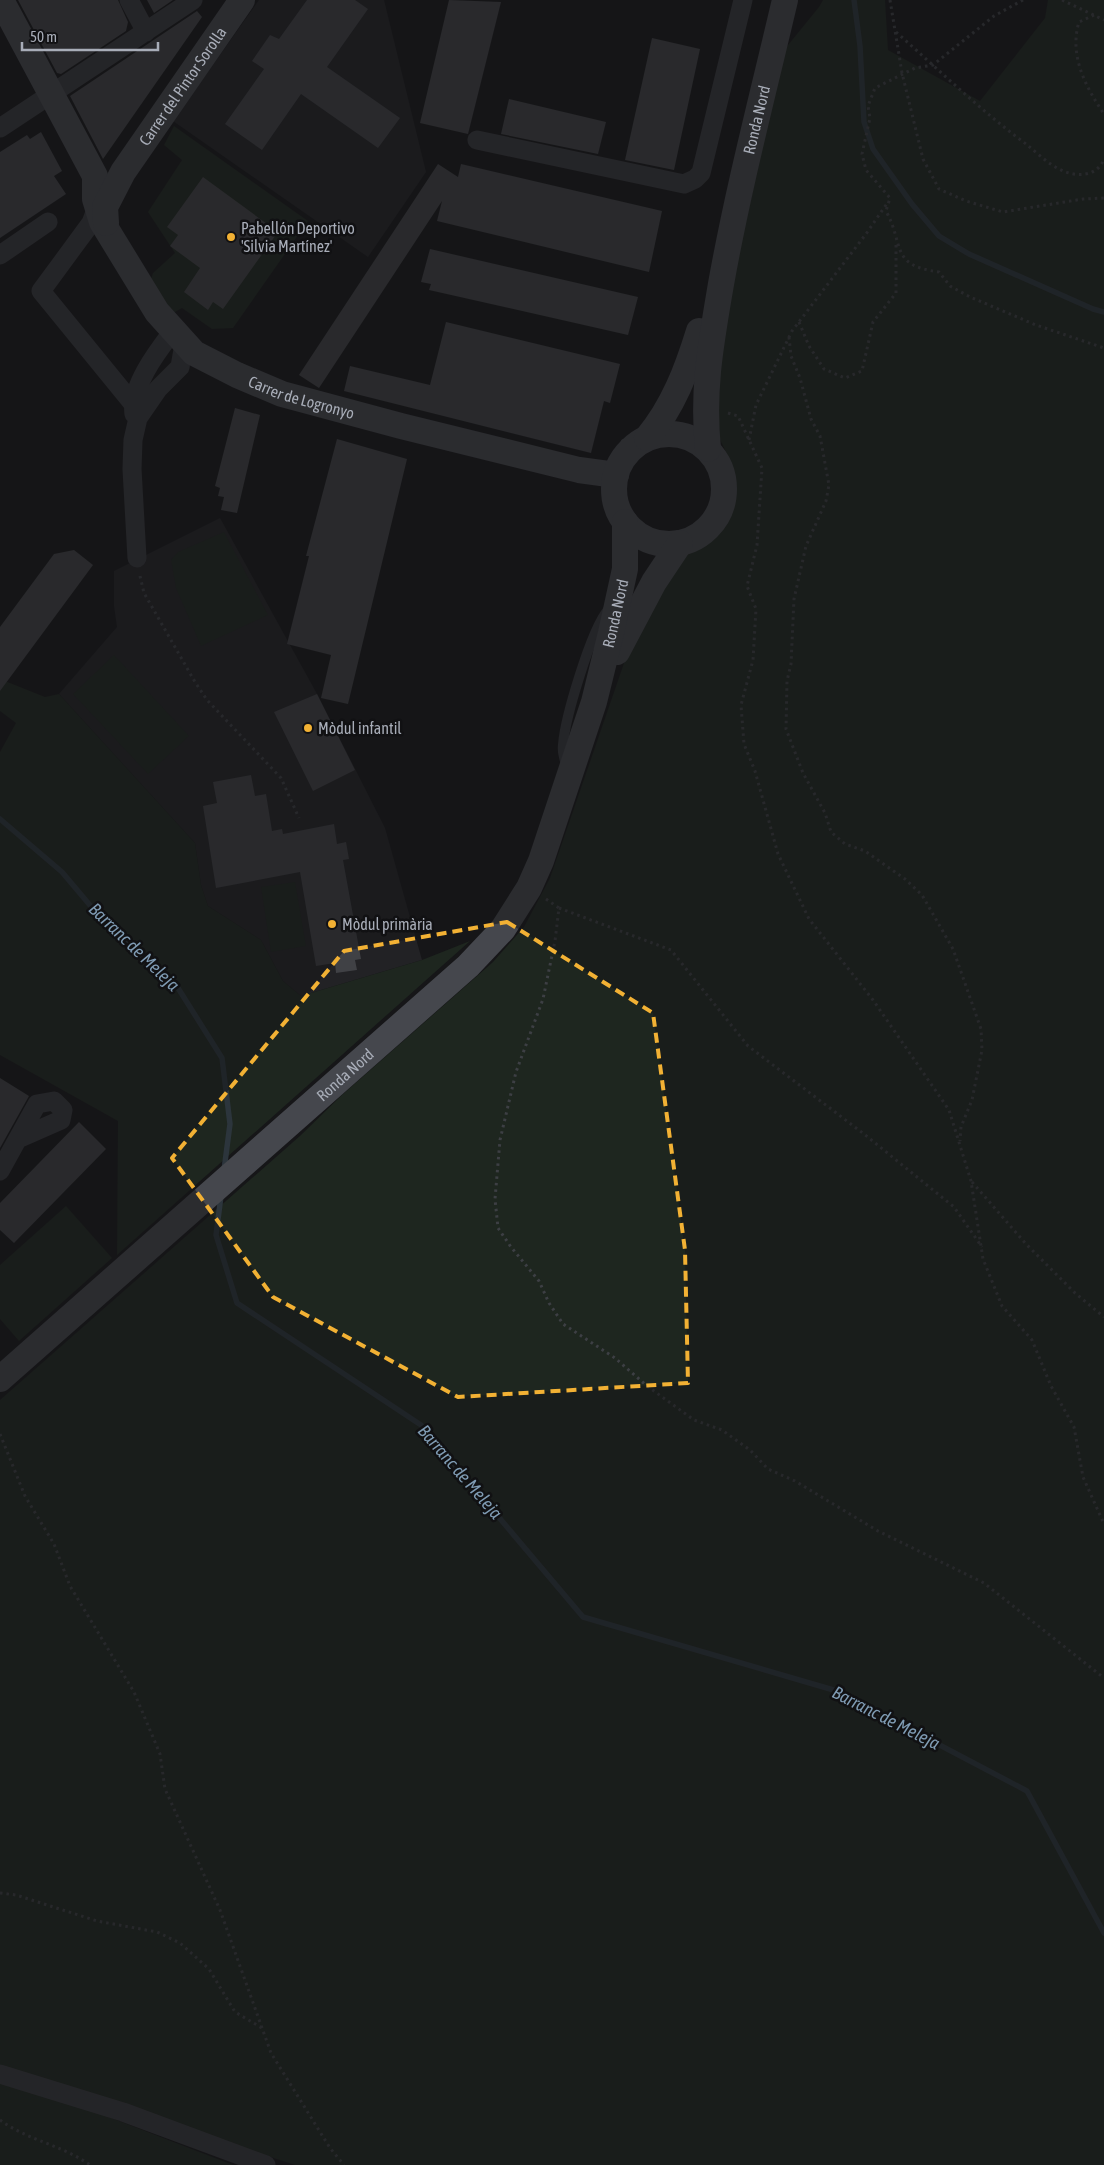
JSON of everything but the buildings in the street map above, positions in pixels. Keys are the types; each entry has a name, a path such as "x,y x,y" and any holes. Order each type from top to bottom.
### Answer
{"main road":[{"path":"1,0 95,176 109,178 122,172"},
{"name":"Carrer del Pintor Sorolla","path":"102,218 105,207 122,172 242,0"},
{"name":"Ronda Nord","path":"708,450 704,415 706,368 729,240 785,0"},
{"name":"Carrer de Logronyo","path":"95,176 102,218 140,286 179,347 282,394 579,470 613,465"},
{"name":"Ronda Nord","path":"637,437 670,407 689,364 729,240"},
{"path":"679,434 695,440 708,450 718,463 723,479 724,496 719,512 709,526 696,537 680,543 665,544 650,540 636,533 625,522 617,507 614,492 613,465 624,458 635,446 637,437 679,434"},
{"name":"Ronda Nord","path":"0,1379 486,950 503,929 529,888 541,861 594,702 625,569 625,522"},
{"name":"Ronda Nord","path":"594,702 623,637 654,582 680,543"}],"street":[{"path":"129,0 146,32"},
{"path":"0,128 193,0"},
{"path":"477,140 684,184 695,179 701,173 743,0"},
{"path":"102,218 91,223 40,291 136,411"},
{"path":"0,255 48,222"},
{"path":"136,411 158,389 179,347"},
{"path":"137,558 132,469 136,411 144,373 179,347"},
{"path":"0,1171 20,1138"},
{"path":"0,2074 124,2112 266,2165"}],"lane":[{"path":"570,774 562,747 571,709 599,622 621,590"}],"path":[{"path":"890,0 902,73 923,159 939,189 966,201 1003,212 1083,199 1104,198"},
{"path":"890,198 866,170 862,154 870,118 868,106 875,88 902,73 915,68 933,65 994,16 1023,0"},
{"path":"1062,0 1104,20"},
{"path":"1094,15 1079,22 1076,33 1078,65 1091,95 1104,114"},
{"path":"895,32 975,104 1060,170 1078,175 1090,174 1101,167 1104,158"},
{"path":"799,322 809,346 824,369 845,378 862,371 873,322 896,293 896,242 893,224 886,212 890,198"},
{"path":"748,440 756,405 789,337 866,234 890,198"},
{"path":"896,242 905,261 920,269 939,272 950,286 970,297 1036,325 1104,348"},
{"path":"789,337 791,356 800,378 811,419 820,436 829,485 826,501 806,546 794,599 791,664 787,680 786,729 803,773 825,813 831,832 845,844 865,851 906,879 922,895 952,949 981,1029 982,1050 972,1100 961,1127 960,1144"},
{"path":"704,415 712,408 738,416 762,468 757,545 746,586 756,609 753,660 742,705 744,744 755,771 778,854 809,919 873,1000 950,1110 972,1181 983,1259 1002,1306 1032,1340 1051,1386 1074,1427 1083,1477 1104,1524"},
{"path":"613,465 637,437"},
{"path":"137,558 144,593 194,682 207,700 281,778 299,818"},
{"path":"529,888 559,908 671,950 748,1046 864,1134 954,1207 982,1248"},
{"path":"559,908 555,941 543,999 516,1072 500,1140 495,1199 498,1228 511,1248 539,1281 549,1303 563,1324 614,1358 647,1386 694,1420 722,1430 743,1445 768,1469 795,1481 878,1532 984,1583 1104,1678"},
{"path":"972,1181 1026,1244 1076,1293 1104,1317"},
{"path":"0,1434 25,1496 54,1544 70,1586 134,1692 160,1754 165,1789 220,1910 271,2053 330,2148 344,2165"},
{"path":"0,1893 16,1895 97,1921 157,1932 180,1943 209,1969 236,2012 262,2028"},
{"path":"0,2120 12,2129 78,2157 90,2165"}],"highlighted area":[{"path":"507,922 653,1013 685,1250 688,1383 458,1397 273,1297 172,1158 344,951"}],"shaded area":[{"path":"259,0 384,0 426,172 368,257 173,121"},
{"path":"823,0 885,0 888,50 980,101 1045,18 1048,0 1104,0 1104,2165 295,2165 0,2067 0,1400 301,1135 342,1095 493,962 524,927 550,878 633,637 683,556 702,547 722,531 733,507 734,481 726,452 716,431 720,338 784,50"},
{"name":"Pabellón Deportivo 'Silvia Martínez'","path":"174,126 308,221 233,328 212,329 182,308 173,313 149,285 153,273 175,253 148,212 182,160 164,145"},
{"path":"220,518 317,694 385,828 422,960 301,996 283,981 261,940 208,906 201,885 195,843 59,694 117,627 114,606 114,571"},
{"path":"224,532 268,615 201,646 176,588 171,560 178,552"},
{"path":"114,655 189,736 148,774 73,694"},
{"path":"0,679 45,697 59,694 195,843 201,885 208,906 261,940 283,981 301,996 422,960 470,941 117,1255 118,1121 0,1055 0,752 16,723 0,711"},
{"path":"295,882 306,946 271,952 261,887"},
{"path":"66,1206 112,1258 19,1341 0,1319 0,1265"},
{"path":"0,2081 83,2107 233,2165 0,2165"}],"waterway":[{"path":"854,0 860,46 864,122 873,149 912,204 939,236 969,254 1093,309 1104,312"},
{"name":"Barranc de Meleja","path":"0,819 62,872 110,929 178,988 222,1058 230,1124 224,1170"},
{"name":"Barranc de Meleja","path":"221,1196 216,1235 237,1303 421,1425 583,1617 837,1691 1027,1791 1104,1933"}],"place":[{"name":"Pabellón Deportivo 'Silvia Martínez'","path":"231,237"},
{"name":"Mòdul infantil","path":"308,728"},
{"name":"Mòdul primària","path":"332,924"}]}
